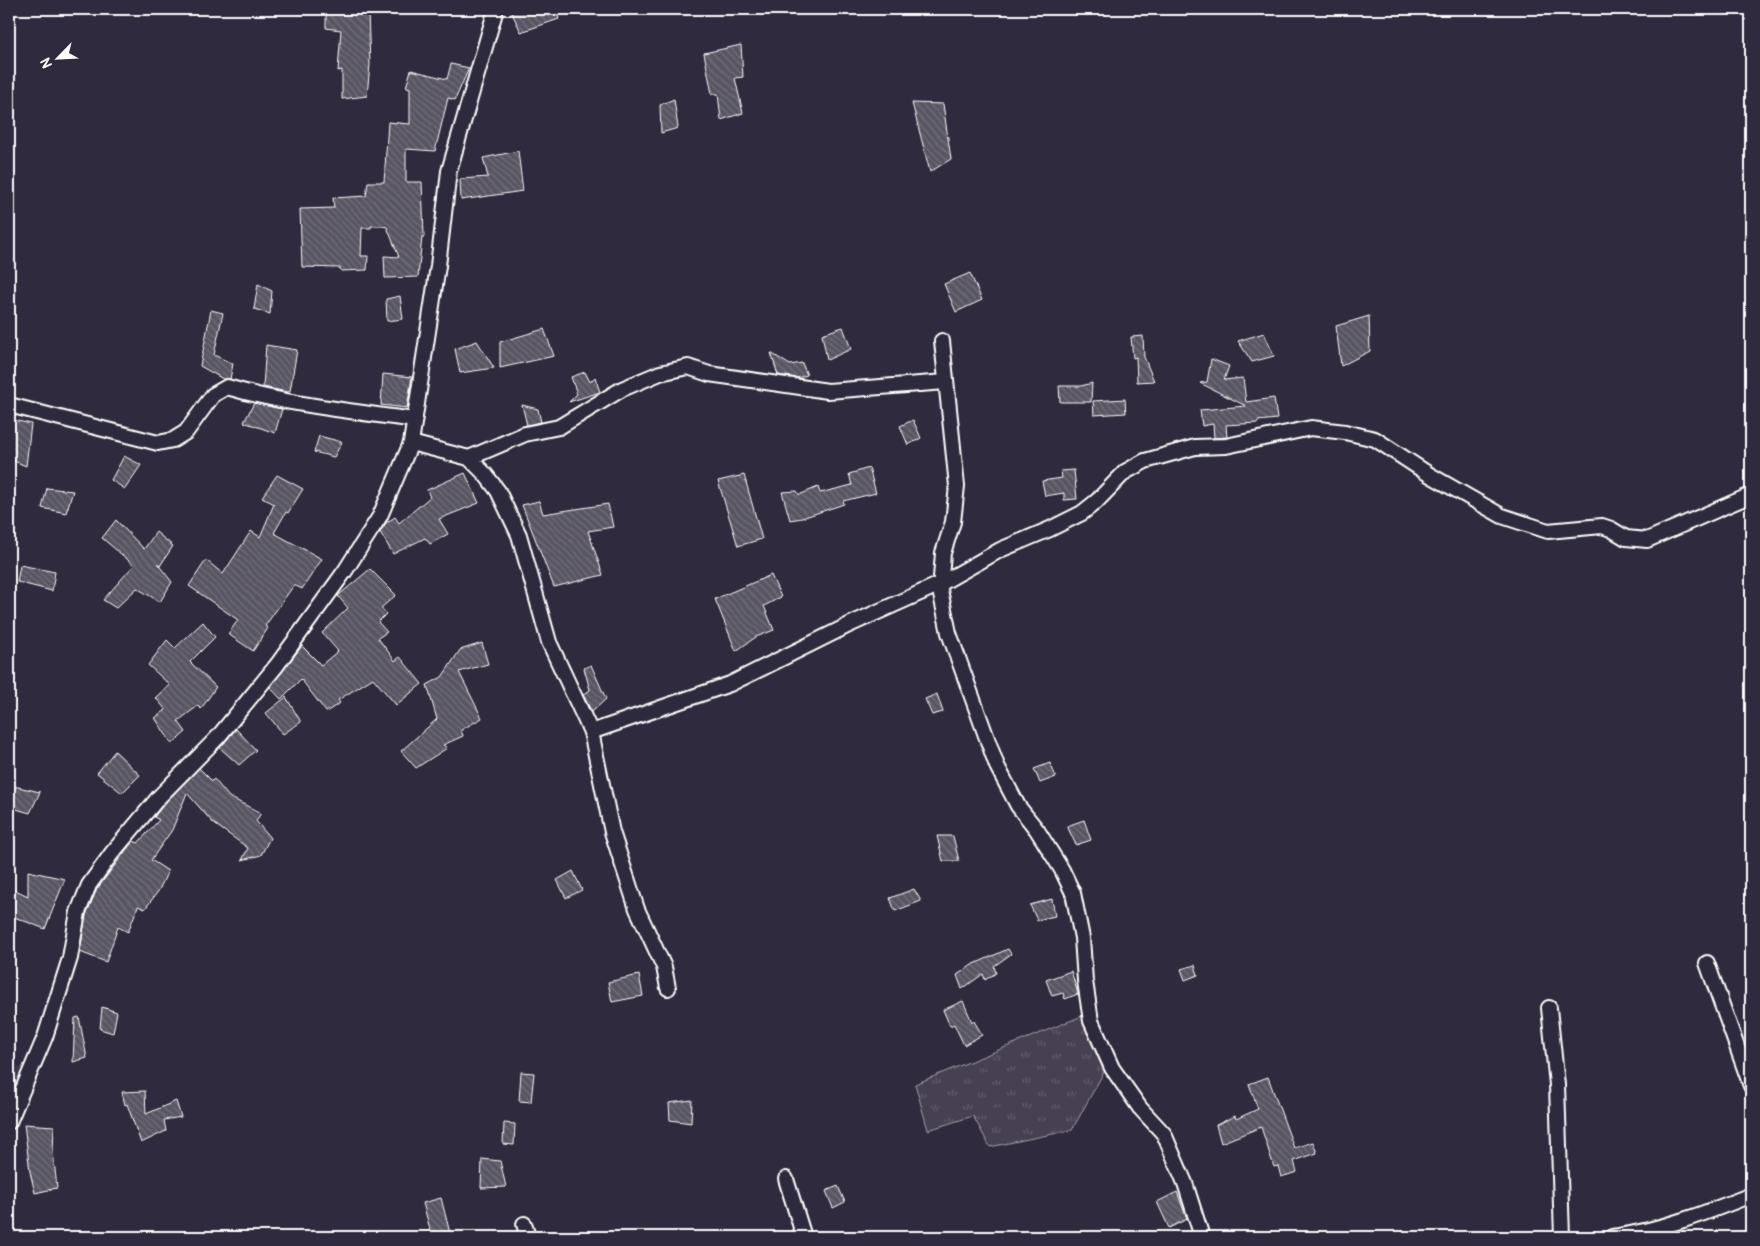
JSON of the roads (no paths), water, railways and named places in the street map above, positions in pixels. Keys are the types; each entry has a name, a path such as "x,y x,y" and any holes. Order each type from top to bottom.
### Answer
{"street":[{"path":"9,1122 45,1037 70,958 78,912 89,885 112,853 159,797 218,737 278,665 345,570 380,516 410,443 438,266 449,171 496,9"},
{"path":"942,341 958,486 953,522 943,554 940,584 949,633 997,766 1018,806 1037,830 1062,870 1073,893 1082,938 1085,981 1091,1021 1112,1068 1140,1108 1164,1134 1185,1182 1202,1237"},
{"path":"469,458 525,434 559,427 622,389 660,373 688,367 709,374 828,391 946,382"},
{"path":"9,405 158,443 173,440 186,432 213,395 227,387 248,393 309,404 414,420"},
{"path":"590,732 730,684 851,624 940,584 1000,550 1082,513 1097,501 1125,472 1145,461 1196,447 1226,446 1311,428 1345,432 1375,439 1430,475 1502,516 1548,531 1602,526 1626,538 1647,540 1751,495"},
{"path":"410,443 469,458 498,491 519,535 549,642 590,732 612,832 637,909 664,967 668,988"},
{"path":"1707,963 1751,1086"},
{"path":"1549,1008 1557,1086 1562,1237"},
{"path":"786,1179 804,1237"},
{"path":"1612,1237 1651,1230 1705,1213 1751,1195"}]}
